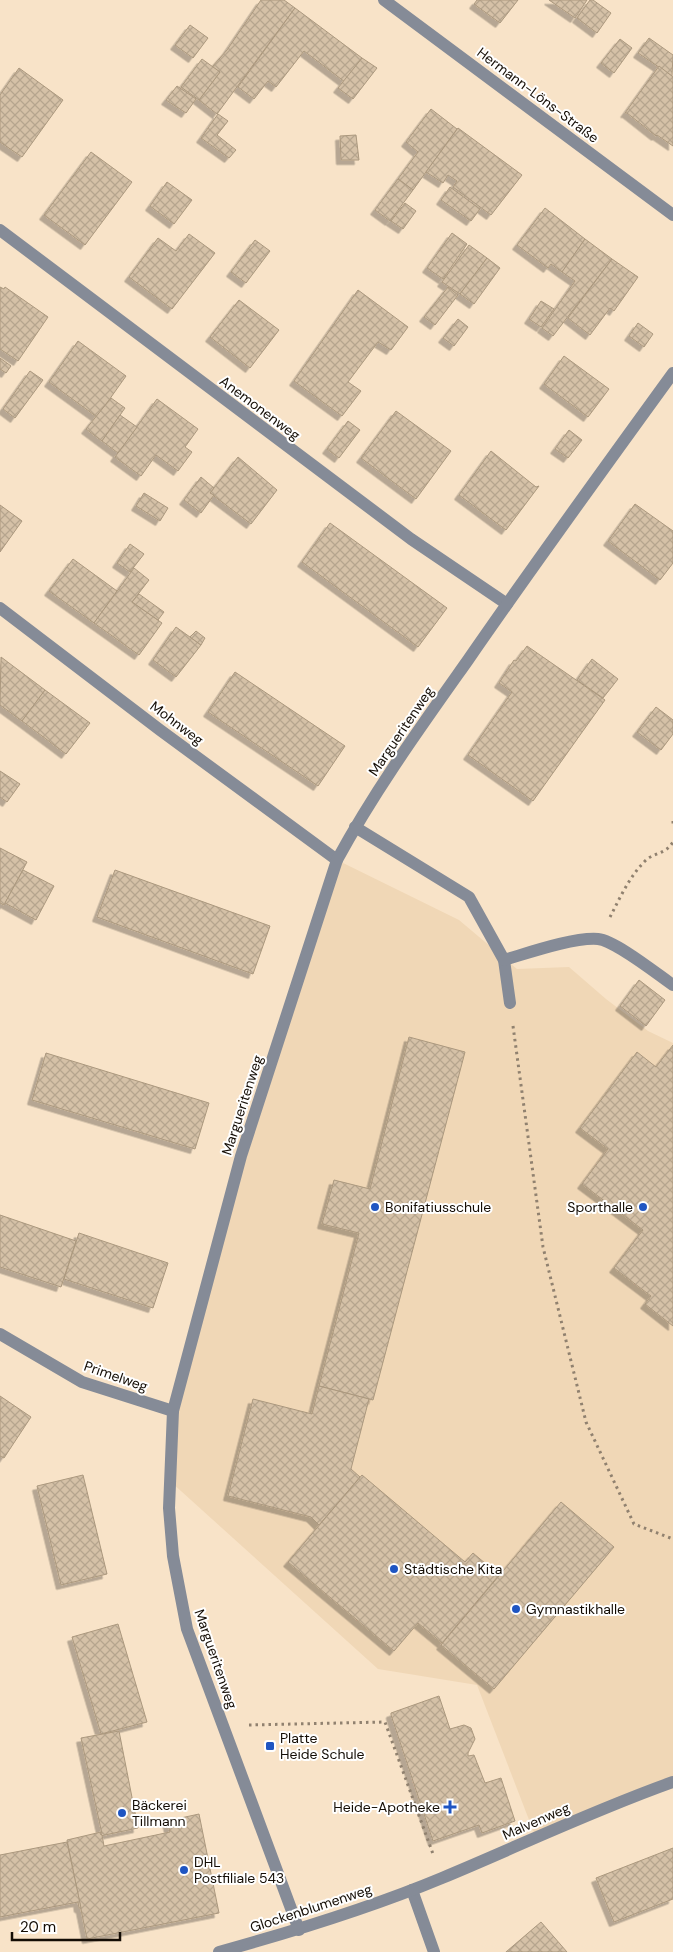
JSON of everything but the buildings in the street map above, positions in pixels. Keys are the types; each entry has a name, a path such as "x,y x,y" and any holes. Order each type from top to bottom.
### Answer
{"street":[{"name":"Hermann-Löns-Straße","path":"384,0 673,215"},
{"name":"Anemonenweg","path":"0,230 411,539 506,604"},
{"name":"Margueritenweg","path":"299,1930 187,1629 173,1556 169,1508 173,1411 242,1156 337,860 355,827 413,738 506,604 673,373"},
{"name":"Mohnweg","path":"0,608 160,730 337,860"},
{"path":"355,827 469,897 504,960 510,1003"},
{"path":"504,960 569,942 599,939 627,952 673,986"},
{"name":"Primelweg","path":"0,1334 82,1382 173,1411"},
{"name":"Malvenweg","path":"412,1890 614,1804 673,1782"},
{"path":"412,1890 434,1952"},
{"name":"Glockenblumenweg","path":"219,1952 299,1930 412,1890"}],"path":[{"path":"673,821 673,826"},
{"path":"599,939 632,876 646,859 669,850 673,842"},
{"path":"510,1003 543,1247 586,1422 634,1524 673,1540"},
{"path":"223,1726 385,1722 442,1878"}],"shaded area":[{"path":"337,860 459,920 517,969 569,967 606,999 648,1031 673,1043 673,1785 536,1838 477,1685 378,1669 171,1482 173,1411 241,1156"}],"place":[{"name":"Bonifatiusschule","path":"375,1207"},
{"name":"Sporthalle","path":"643,1207"},
{"name":"Städtische Kita","path":"394,1569"},
{"name":"Gymnastikhalle","path":"516,1609"},
{"name":"Platte Heide Schule","path":"270,1746"},
{"name":"Heide-Apotheke","path":"450,1807"},
{"name":"Bäckerei Tillmann","path":"122,1813"},
{"name":"DHL Postfiliale 543","path":"184,1870"}]}
